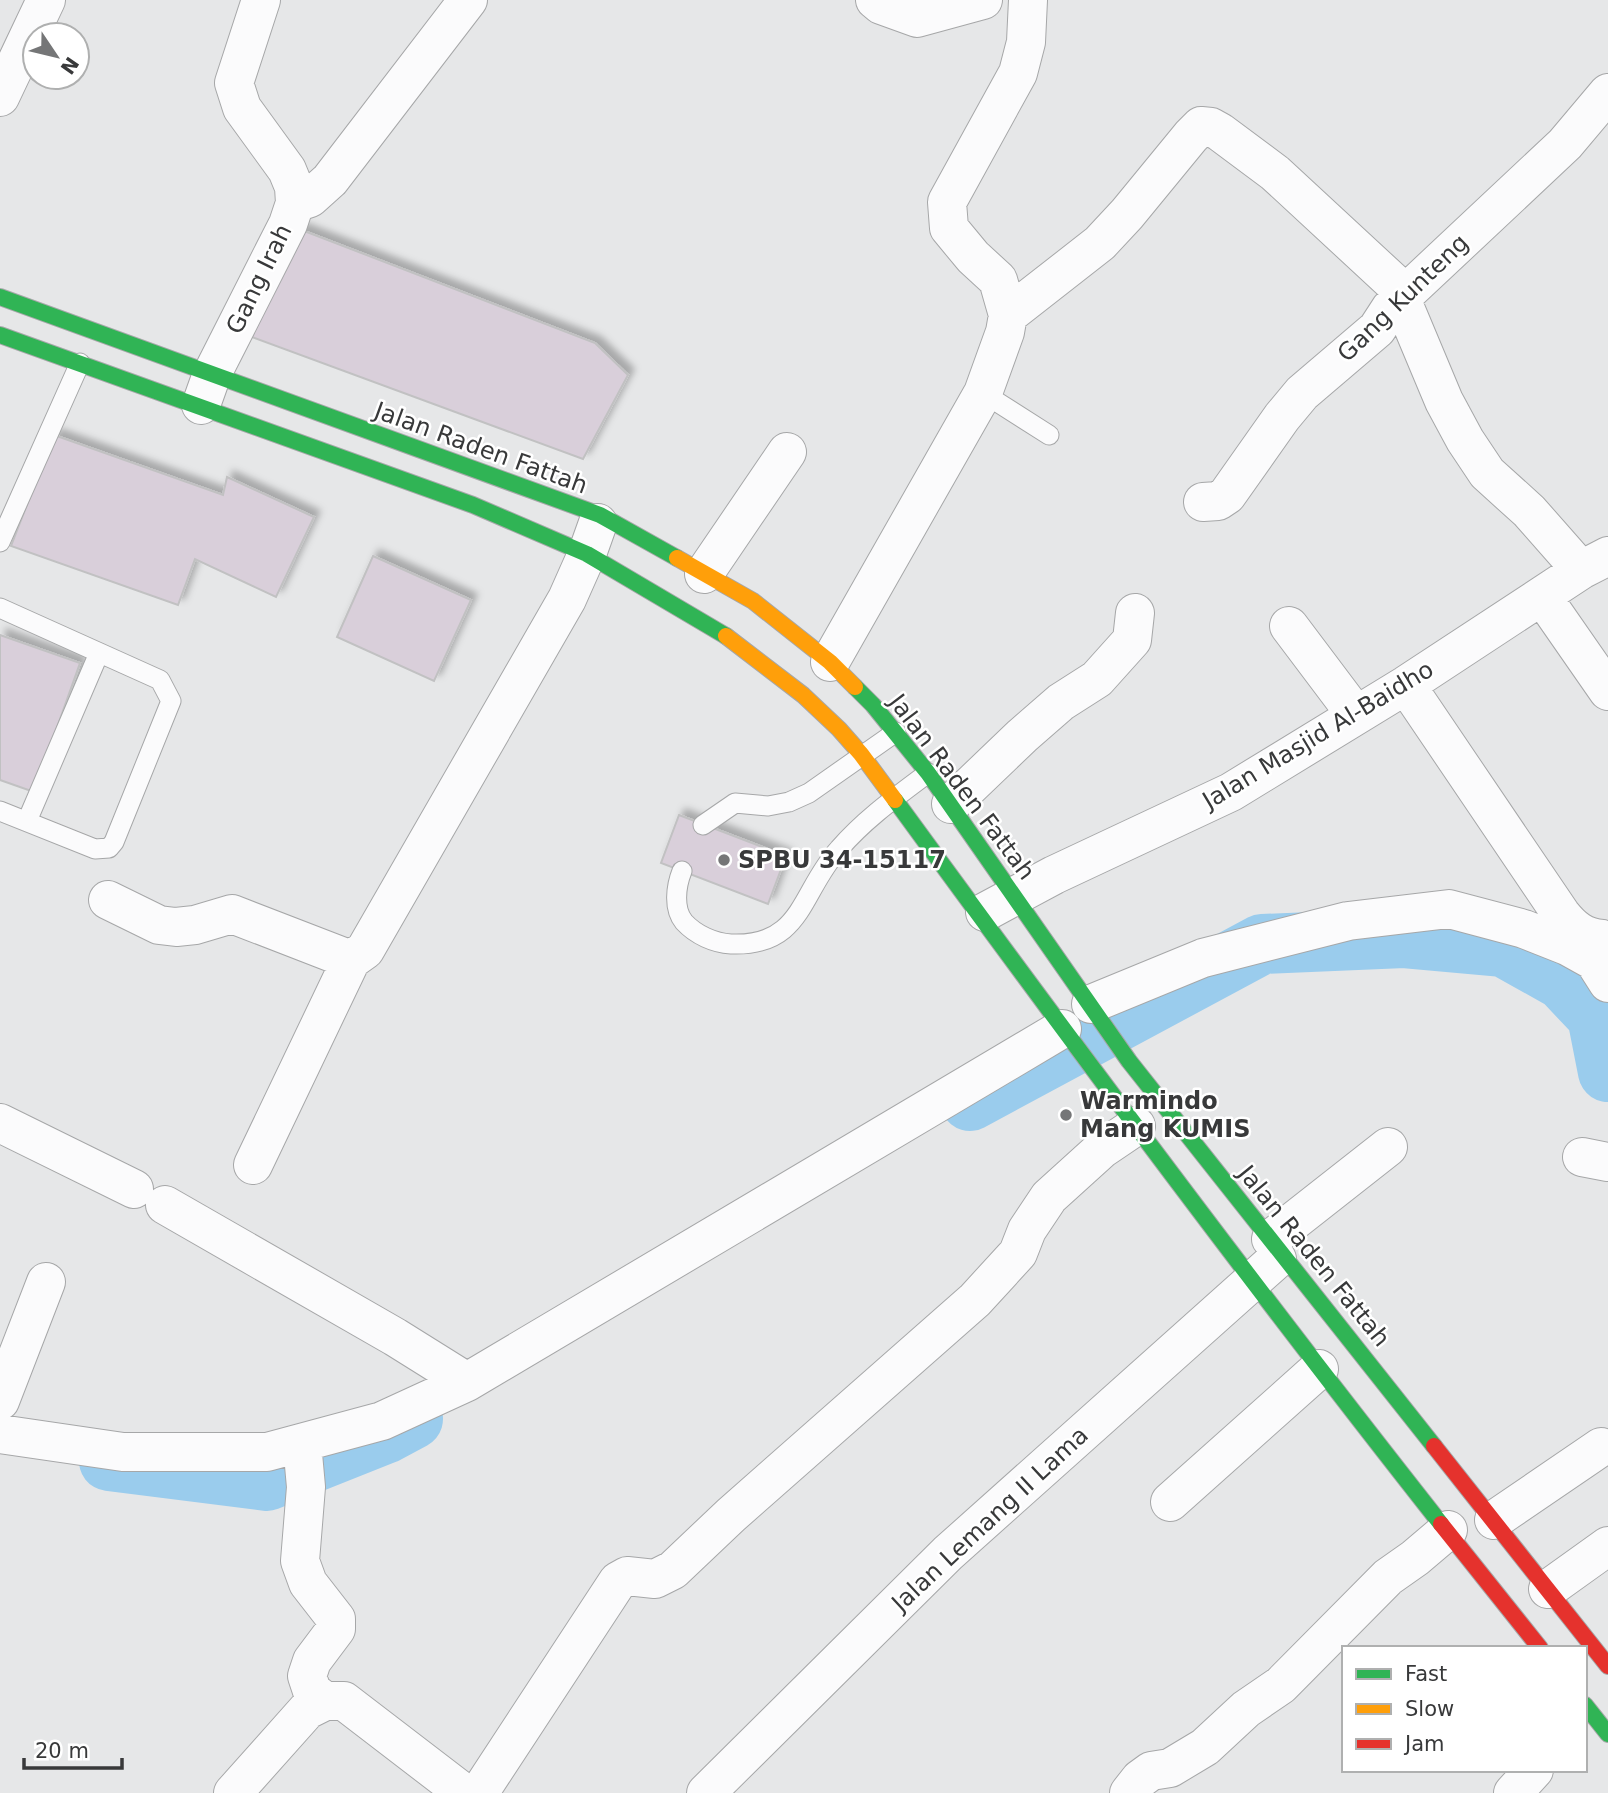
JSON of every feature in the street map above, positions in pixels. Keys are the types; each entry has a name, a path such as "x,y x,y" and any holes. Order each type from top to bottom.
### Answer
{"main road":[{"name":"Jalan Raden Fattah","path":"0,297 206,391 587,554 732,639 803,695 861,754 1066,1034 1319,1369 1539,1646"},
{"name":"Jalan Raden Fattah","path":"0,335 80,363 206,391 600,515 753,601 830,662 873,705 928,773 1129,1061 1608,1666"}],"street":[{"path":"0,97 46,0"},
{"name":"Gang Irah","path":"206,391 288,224 295,203 294,187 287,170 242,108 234,83 261,0"},
{"path":"295,203 310,198 330,180 468,0"},
{"path":"875,0 881,5 917,18 983,0"},
{"path":"830,662 983,393 1005,332 1008,316 998,280 973,257 949,228 947,202 1018,73 1026,42 1028,0"},
{"name":"Gang Kunteng","path":"1203,502 1218,501 1227,495 1302,393 1377,330 1390,309 1402,297 1566,144 1608,93"},
{"path":"1008,316 1100,243 1191,135 1201,126 1211,127 1275,173 1395,284 1444,401 1465,440 1488,473 1529,511 1595,563"},
{"path":"704,574 787,452"},
{"path":"253,1165 351,960 365,950 567,599 587,554 600,515"},
{"name":"Jalan Masjid Al-Baidho","path":"980,914 1231,792 1406,685 1595,563"},
{"path":"1542,596 1608,691"},
{"path":"951,804 1061,702 1097,679 1132,640 1135,613"},
{"path":"1289,626 1356,715"},
{"path":"1406,685 1572,928 1587,937 1608,940"},
{"path":"108,900 159,925 176,927 195,925 232,914 351,960"},
{"path":"1094,1010 1203,958 1348,920 1449,909 1524,929 1567,946 1594,961 1608,983"},
{"path":"0,1434 123,1452 267,1452 303,1461 467,1382 1066,1034"},
{"path":"0,1123 150,1197 395,1337 467,1382"},
{"path":"479,1793 618,1581 627,1576 655,1580 673,1570 731,1515 975,1300 1018,1253 1027,1230 1049,1197 1102,1149 1136,1126"},
{"name":"Jalan Lemang II Lama","path":"706,1793 948,1553 1253,1282 1277,1246 1388,1147"},
{"path":"0,1401 46,1282"},
{"path":"1170,1502 1319,1369"},
{"path":"1494,1520 1601,1447"},
{"path":"303,1461 300,1561 308,1583 336,1619 336,1629 312,1661 307,1676 312,1691 325,1701"},
{"path":"1129,1793 1140,1779 1152,1771 1170,1768 1205,1747 1246,1709 1281,1685 1388,1577 1448,1530"},
{"path":"1548,1588 1608,1546"},
{"path":"233,1793 307,1710 325,1701 344,1701 464,1793"},
{"path":"1513,1793 1532,1772"}],"lane":[{"path":"0,542 80,363"},
{"path":"983,393 1049,435"},
{"path":"0,608 160,680 172,701 114,842 109,848 95,849 0,811"},
{"path":"27,821 99,653"},
{"path":"703,825 735,803 768,806 789,802 809,793 896,732"},
{"path":"681,871 677,883 678,915 690,929 718,943 750,945 784,932 829,860 862,823 928,773"}],"building":[{"path":"299,229 595,343 628,375 583,459 249,336"},
{"path":"54,435 223,495 227,477 314,517 276,597 195,559 178,605 11,546"},
{"path":"373,556 471,600 434,681 337,637"},
{"path":"0,635 80,663 34,792 0,780"},
{"name":"SPBU 34-15117","path":"679,815 786,856 768,904 661,863"}],"waterway":[{"path":"970,1101 1262,944 1404,938 1504,947 1563,980 1597,1016 1608,1072"},
{"path":"109,1461 267,1481 385,1434 413,1419"}],"traffic: fast":[{"path":"0,297 600,515 677,558"},
{"path":"0,335 473,505 587,554 726,636"},
{"path":"855,687 928,773 1129,1061 1434,1446"},
{"path":"895,800 1165,1165 1441,1524"},
{"path":"1587,1708 1608,1734"}],"traffic: slow":[{"path":"677,558 753,601 830,662 855,687"},
{"path":"726,636 803,695 839,729 895,800"}],"traffic: jam":[{"path":"1434,1446 1608,1666"},
{"path":"1441,1524 1538,1646"}],"place":[{"name":"SPBU 34-15117","path":"724,860"},
{"name":"Warmindo Mang KUMIS","path":"1066,1115"}]}
